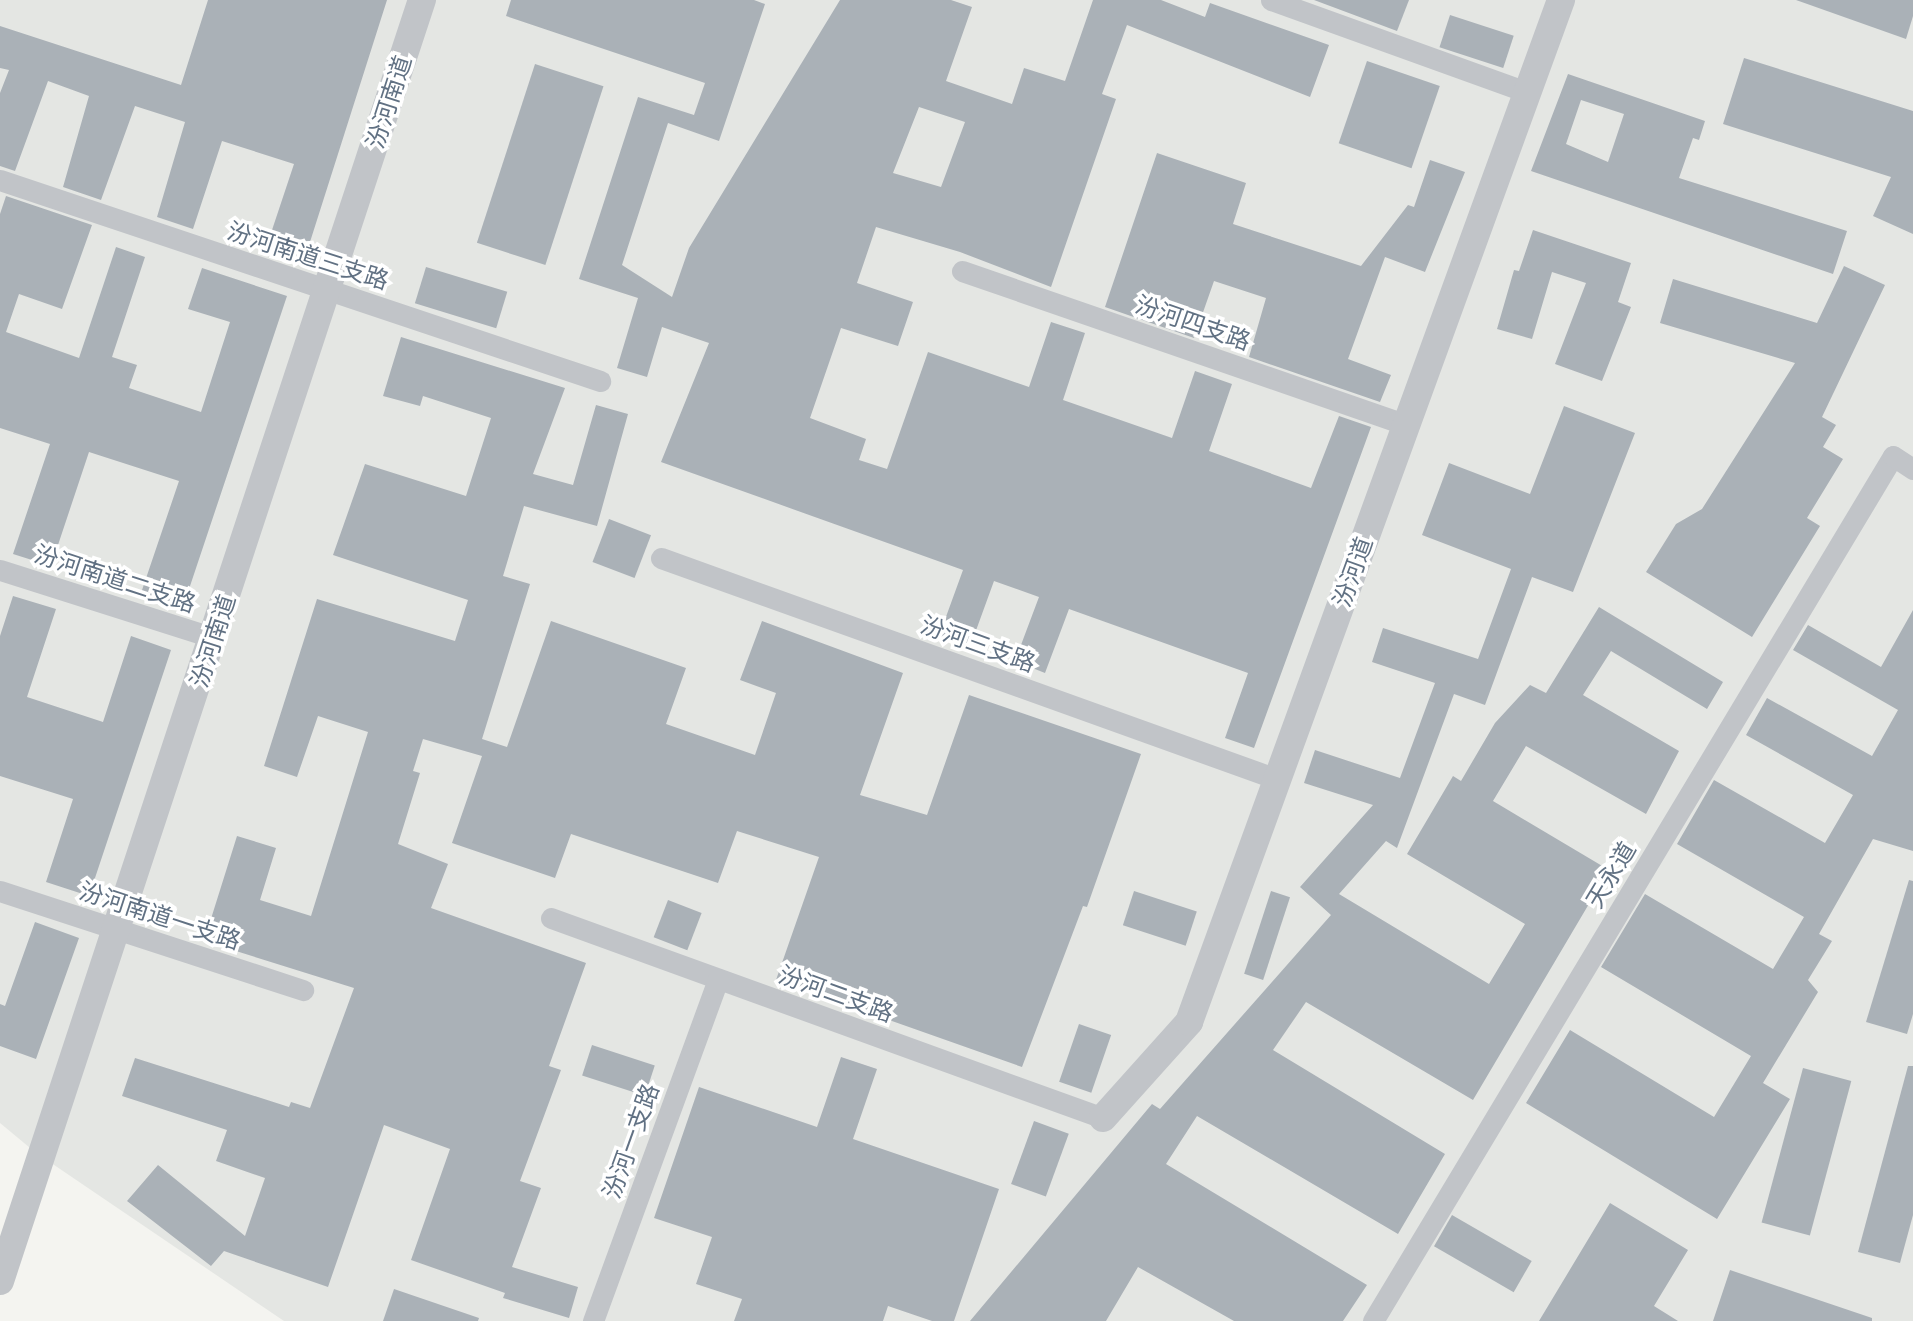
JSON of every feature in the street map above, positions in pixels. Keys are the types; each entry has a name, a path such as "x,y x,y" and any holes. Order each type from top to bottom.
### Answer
{"street":[{"name":"汾河南道","path":"0,1281 118,930 422,0"},
{"path":"1271,0 1527,92"},
{"name":"汾河道","path":"1104,1118 1189,1022 1561,0"},
{"name":"汾河南道三支路","path":"0,180 600,381"},
{"name":"汾河四支路","path":"962,271 1406,425"},
{"name":"天永道","path":"1373,1321 1894,456 1913,469"},
{"name":"汾河三支路","path":"661,558 1277,779"},
{"name":"汾河南道二支路","path":"0,570 214,638"},
{"name":"汾河南道一支路","path":"0,891 303,990"},
{"name":"汾河二支路","path":"551,918 1104,1118"},
{"name":"汾河一支路","path":"593,1321 718,979"}],"shaded area":[{"path":"0,0 1913,0 1913,1321 284,1321 35,1152 0,1123"}],"building":[{"path":"208,0 387,0 303,264 265,251 294,164 222,141 193,229 157,217 185,122 135,106 101,200 63,187 89,96 48,81 15,171 0,166 0,93 9,70 0,68 0,26 181,85"},
{"path":"511,0 754,0 765,4 719,141 668,123 622,265 672,297 689,248 840,0 951,0 972,7 946,81 1012,104 1024,68 1065,81 1093,0 1161,0 1205,17 1210,3 1329,45 1310,97 1127,25 1102,94 1116,99 1051,287 960,252 876,227 857,283 913,302 898,346 841,328 810,418 866,439 859,460 887,469 928,352 1029,387 1051,322 1085,333 1063,400 1172,438 1195,371 1232,384 1209,451 1311,488 1339,416 1371,427 1254,748 1225,738 1248,673 1069,609 1045,673 1015,661 1039,597 994,581 970,647 939,636 963,570 661,462 709,343 662,327 647,377 617,368 638,298 579,279 638,97 694,115 705,83 506,16","holes":["919,107 965,122 941,187 893,173"]},
{"path":"1314,0 1409,0 1397,31"},
{"path":"1796,0 1913,0 1913,16 1906,39"},
{"path":"1450,15 1514,36 1503,68 1439,47"},
{"path":"1744,58 1913,111 1913,234 1873,216 1891,177 1723,124"},
{"path":"1367,61 1440,86 1411,168 1339,143"},
{"path":"535,64 603,86 545,265 477,243"},
{"path":"1568,74 1705,121 1699,140 1693,138 1679,178 1847,231 1833,274 1531,171","holes":["1581,100 1624,114 1608,162 1566,144"]},
{"path":"1157,153 1246,183 1233,224 1361,266 1408,205 1414,207 1430,160 1465,172 1425,272 1385,257 1348,359 1391,375 1380,402 1249,357 1266,298 1214,281 1194,338 1105,307"},
{"path":"6,196 92,225 62,309 19,294 6,332 79,358 116,247 145,257 112,357 137,365 129,388 201,412 230,322 188,309 202,268 287,296 182,610 140,596 179,481 89,452 51,566 13,554 50,444 0,428 0,214"},
{"path":"1533,230 1631,263 1618,302 1631,307 1602,381 1555,364 1586,283 1552,272 1532,339 1497,329 1514,270 1519,271"},
{"path":"1844,266 1885,285 1822,417 1836,425 1823,447 1843,459 1807,518 1820,526 1752,637 1646,572 1676,524 1702,509 1795,363 1660,323 1673,279 1817,323"},
{"path":"426,267 507,292 496,328 415,303"},
{"path":"401,337 565,388 533,474 573,485 596,405 628,414 597,526 524,506 503,576 530,584 482,739 507,747 551,621 686,668 666,724 755,755 776,693 740,680 762,621 903,673 860,795 927,815 969,695 1141,754 1087,907 1083,906 1022,1067 776,980 819,857 737,831 718,883 571,834 555,878 452,843 482,756 423,739 413,771 420,773 398,844 448,864 431,908 586,963 549,1066 561,1070 520,1181 541,1188 512,1267 578,1287 569,1318 503,1298 505,1293 411,1260 450,1149 384,1125 328,1287 224,1251 211,1266 127,1201 158,1165 245,1236 265,1178 216,1161 227,1130 122,1096 135,1058 289,1107 291,1102 310,1108 354,988 204,941 237,836 276,848 260,900 311,916 368,732 318,716 297,777 264,766 317,599 455,641 468,600 333,555 365,464 466,496 491,418 423,396 420,406 383,396"},
{"path":"1564,406 1635,433 1573,592 1532,577 1485,705 1454,694 1397,848 1386,841 1339,894 1489,984 1525,924 1407,854 1453,776 1461,781 1495,723 1530,685 1546,693 1599,607 1723,682 1707,709 1611,651 1583,695 1679,751 1646,814 1526,746 1493,801 1609,870 1473,1100 1306,1002 1273,1050 1445,1154 1398,1234 1197,1116 1166,1164 1367,1285 1343,1321 1234,1321 1138,1267 1106,1321 970,1321 1152,1104 1160,1109 1331,915 1300,887 1373,805 1304,783 1315,750 1400,778 1435,683 1372,662 1383,628 1478,659 1511,569 1422,535 1449,463 1530,494"},
{"path":"609,519 651,535 635,578 593,562"},
{"path":"13,596 56,609 27,697 103,722 131,636 171,650 89,896 46,882 73,799 0,776 0,636"},
{"path":"1913,610 1913,851 1873,839 1819,934 1832,941 1808,980 1818,992 1763,1083 1790,1099 1717,1219 1526,1103 1570,1030 1714,1117 1751,1056 1601,967 1645,894 1773,969 1804,917 1677,844 1714,780 1825,843 1853,795 1746,735 1767,698 1872,756 1898,710 1793,650 1808,625 1881,667"},
{"path":"1909,880 1913,881 1913,1014 1907,1034 1866,1022"},
{"path":"1134,891 1197,911 1186,946 1123,925"},
{"path":"1271,891 1290,897 1263,980 1244,974"},
{"path":"668,900 702,913 687,950 654,937"},
{"path":"35,922 79,938 36,1059 0,1046 0,1004 5,1006"},
{"path":"1079,1024 1111,1035 1091,1093 1059,1082"},
{"path":"592,1045 655,1065 645,1096 582,1075"},
{"path":"841,1057 877,1069 853,1139 999,1189 954,1321 932,1321 888,1306 883,1321 734,1321 742,1299 696,1284 712,1237 654,1218 699,1087 817,1127"},
{"path":"1908,1066 1913,1066 1913,1215 1900,1263 1858,1252"},
{"path":"1803,1068 1851,1081 1810,1235 1762,1223"},
{"path":"1034,1121 1069,1134 1046,1197 1011,1184"},
{"path":"1610,1203 1688,1250 1654,1306 1678,1321 1539,1321"},
{"path":"1452,1215 1532,1261 1514,1292 1434,1246"},
{"path":"1730,1270 1872,1318 1872,1321 1713,1321"},
{"path":"394,1289 479,1318 478,1321 383,1321"}]}
